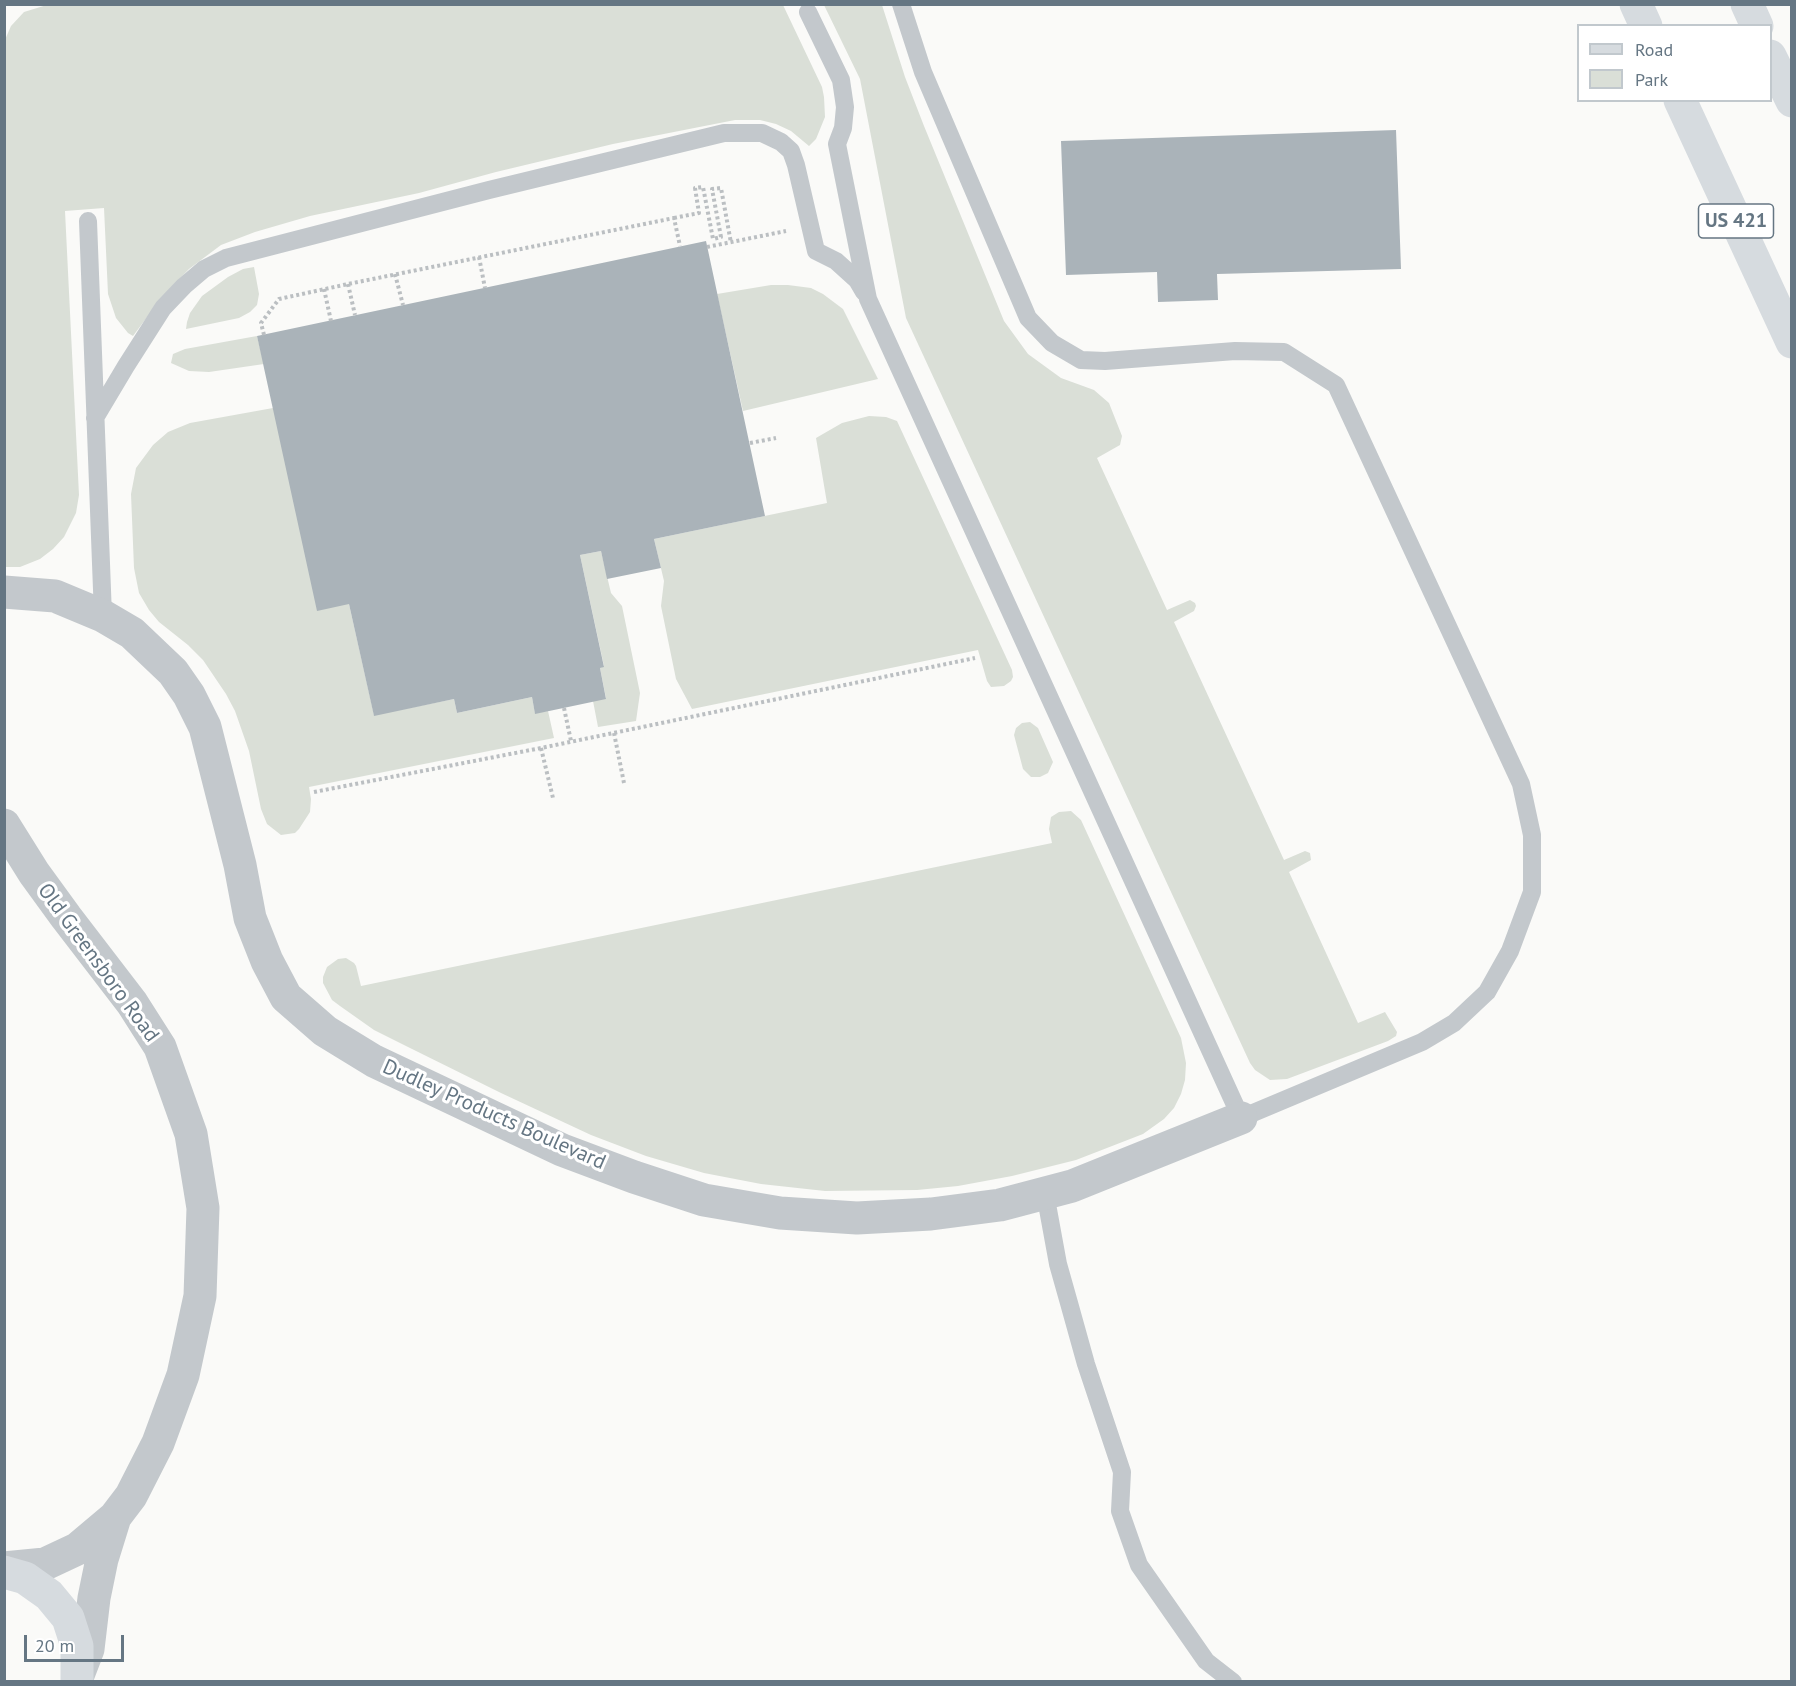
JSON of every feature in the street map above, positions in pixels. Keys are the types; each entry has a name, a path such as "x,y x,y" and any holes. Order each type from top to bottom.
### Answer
{"main road":[{"path":"1636,4 1645,24"},
{"path":"1747,4 1755,24"},
{"path":"1772,60 1791,101"},
{"name":"US 421","path":"1681,102 1791,342"},
{"path":"4,1570 25,1578 49,1595 68,1618 77,1646 77,1679"}],"street":[{"name":"Dudley Products Boulevard","path":"4,592 55,596 103,616 132,633 173,672 189,695 205,727 237,854 250,918 267,961 286,998 325,1031 374,1061 562,1150 704,1200 780,1213 857,1218 931,1214 1000,1205 1072,1186 1241,1118"},
{"name":"Old Greensboro Road","path":"4,825 34,873 132,1003 160,1047 190,1134 202,1208 200,1296 183,1375 158,1443 130,1496 115,1517 76,1549 45,1564 4,1570"},
{"name":"Old Greensboro Road","path":"77,1679 88,1648 102,1559 115,1517"}],"lane":[{"path":"96,418 163,308 204,269 226,258 691,140 724,133 762,133 781,142 791,151 816,251 836,261 856,280 868,299 1241,1118 1422,1042 1454,1023 1487,992 1510,951 1532,892 1532,835 1521,784 1335,385 1284,352 1235,351 1105,361 1081,360 1052,343 1028,318 923,72 901,4"},
{"path":"808,12 841,80 845,107 843,128 837,144 868,299"},
{"path":"88,222 103,616"},
{"path":"1045,1193 1058,1264 1086,1365 1122,1472 1120,1511 1139,1565 1206,1660 1233,1682"}],"path":[{"path":"264,334 261,323 279,299 699,213 695,188 703,187 713,239 722,237 712,189 721,188 732,243"},
{"path":"674,218 680,246"},
{"path":"707,247 810,226"},
{"path":"479,257 485,288"},
{"path":"395,274 403,305"},
{"path":"348,284 355,315"},
{"path":"324,289 331,321"},
{"path":"750,443 776,438"},
{"path":"314,792 541,748 975,658"},
{"path":"564,708 571,741"},
{"path":"614,733 624,783"},
{"path":"541,748 553,798"}],"green space":[{"path":"50,4 783,5 822,87 825,117 816,139 809,146 791,131 776,124 760,120 735,120 613,144 419,193 310,216 255,232 221,245 189,269 162,297 133,336 116,318 108,294 104,208 65,211 79,495 76,513 64,537 40,559 20,567 5,567 4,42 11,26 24,12"},
{"path":"824,5 882,5 905,77 1004,321 1028,354 1061,378 1094,390 1109,403 1122,436 1120,445 1097,458 1167,610 1190,600 1195,603 1194,611 1174,622 1284,860 1305,851 1310,853 1311,860 1289,872 1358,1023 1385,1012 1397,1032 1396,1036 1388,1041 1287,1079 1270,1080 1255,1070 1250,1063 906,318 860,79"},
{"path":"254,267 259,294 257,305 250,312 239,318 186,329 190,313 202,296 228,277 243,269"},
{"path":"771,285 811,288 843,309 878,379 743,411 717,294"},
{"path":"257,336 264,364 209,372 189,371 171,363 173,354 185,349"},
{"path":"273,408 349,604 374,715 454,699 457,713 532,697 535,713 548,711 554,738 309,787 310,812 295,833 281,835 267,824 261,809 249,751 235,711 226,694 203,660 159,622 139,593 134,568 131,494 136,468 153,445 168,432 190,423"},
{"path":"869,416 886,417 897,421 1012,670 1011,681 1004,686 991,687 978,650 692,709 676,679 661,606 664,581 654,539 827,503 816,438 842,423"},
{"path":"601,551 611,593 622,606 640,693 636,721 598,727 593,701 606,698 600,668 604,666 580,555"},
{"path":"1030,722 1038,728 1053,762 1048,773 1040,777 1031,777 1023,769 1014,735 1016,728 1022,723"},
{"path":"1071,811 1081,820 1181,1038 1186,1063 1185,1080 1174,1108 1164,1119 1143,1134 1076,1160 1012,1176 958,1186 917,1190 825,1191 761,1184 704,1173 646,1156 591,1135 408,1047 374,1030 332,1000 323,983 327,967 338,959 346,958 354,963 361,986 1052,843 1049,829 1051,817 1059,812"}],"building":[{"path":"1396,130 1401,269 1217,274 1218,300 1158,302 1157,272 1066,275 1061,141"},
{"path":"706,241 765,516 654,539 661,568 607,579 601,551 580,555 604,667 600,668 606,699 535,714 532,697 457,713 454,699 374,716 349,604 317,611 257,336"}]}
